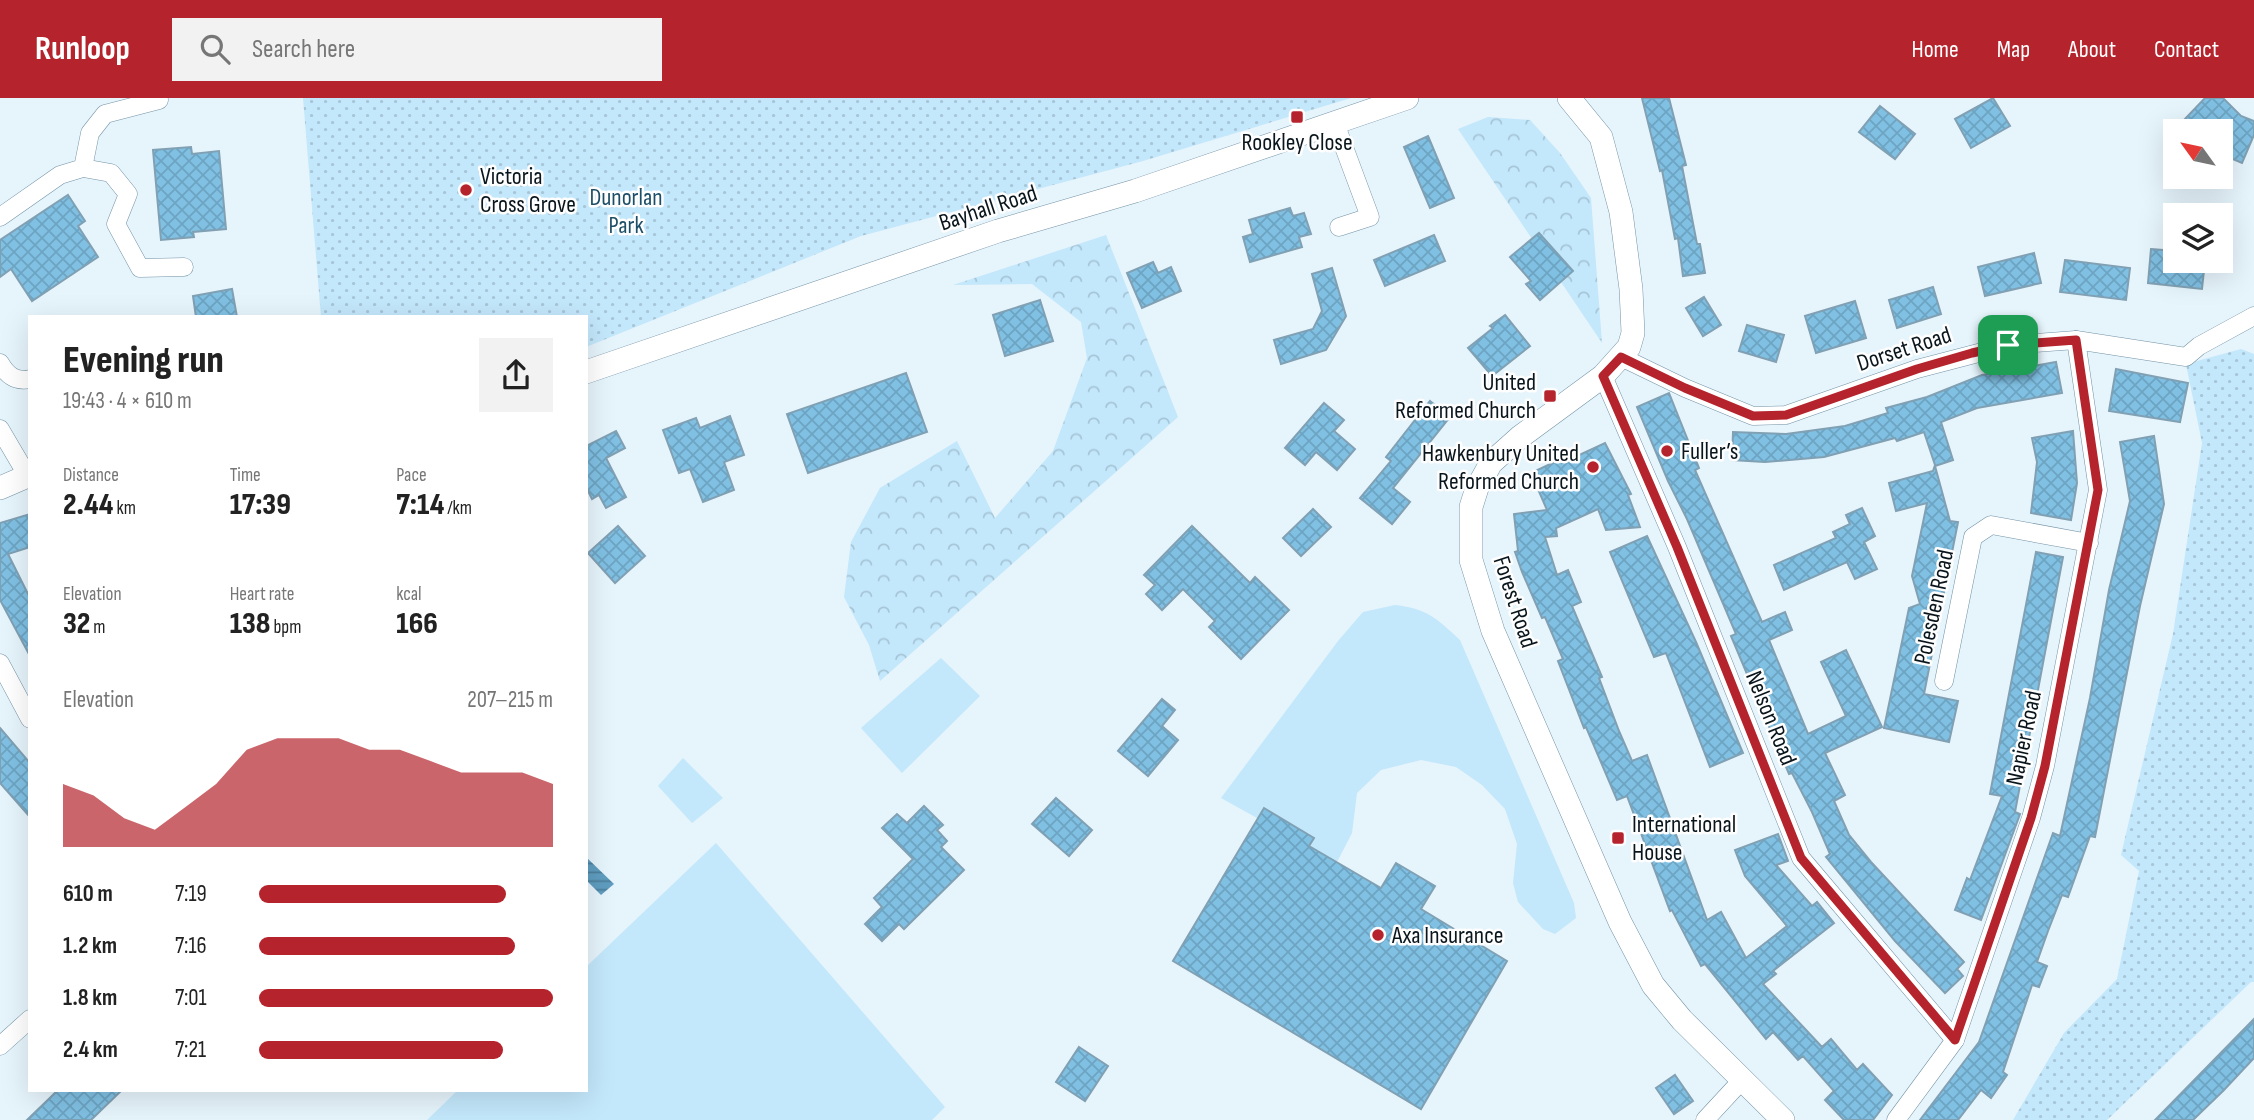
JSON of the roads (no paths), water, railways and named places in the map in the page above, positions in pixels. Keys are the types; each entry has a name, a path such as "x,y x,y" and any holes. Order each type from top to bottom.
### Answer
{"street":[{"path":"83,167 90,133 105,114 159,100 158,98"},
{"name":"Bayhall Road","path":"588,371 999,231 1135,191 1407,98"},
{"name":"Forest Road","path":"1571,99 1601,137 1621,212 1631,289 1633,333 1629,347 1603,376 1520,437 1491,463 1477,488 1471,507 1471,560 1493,631 1620,922 1653,985 1682,1020 1783,1120"},
{"path":"1335,123 1370,217 1339,227"},
{"path":"0,217 60,175 83,167 111,173 128,194 116,224 140,268 184,267"},
{"name":"Dorset Road","path":"1621,357 1685,388 1753,416 1786,415 1917,369 2008,345 2076,340 2186,357 2210,340 2254,316"},
{"name":"Napier Road","path":"1896,1120 1955,1040 2031,818 2045,766 2098,490 2076,340"},
{"path":"0,363 6,373 20,381 28,379"},
{"name":"Nelson Road","path":"1603,376 1677,547 1801,858 1955,1040"},
{"path":"0,429 28,473"},
{"path":"0,488 28,475"},
{"name":"Polesden Road","path":"1944,681 1973,537 1991,526 2089,543"},
{"path":"0,663 28,715"},
{"path":"0,1046 28,1021"},
{"path":"1706,1120 1743,1079"}],"water":[{"path":"588,859 614,884 601,895 588,882"}],"place":[{"name":"Rookley Close","path":"1297,117"},
{"name":"Victoria Cross Grove","path":"466,190"},
{"name":"United Reformed Church","path":"1550,396"},
{"name":"Fuller’s","path":"1667,451"},
{"name":"Hawkenbury United Reformed Church","path":"1593,467"},
{"name":"International House","path":"1618,838"},
{"name":"Axa Insurance","path":"1378,935"}],"park label":[{"name":"Dunorlan Park","path":"626,211"}]}
